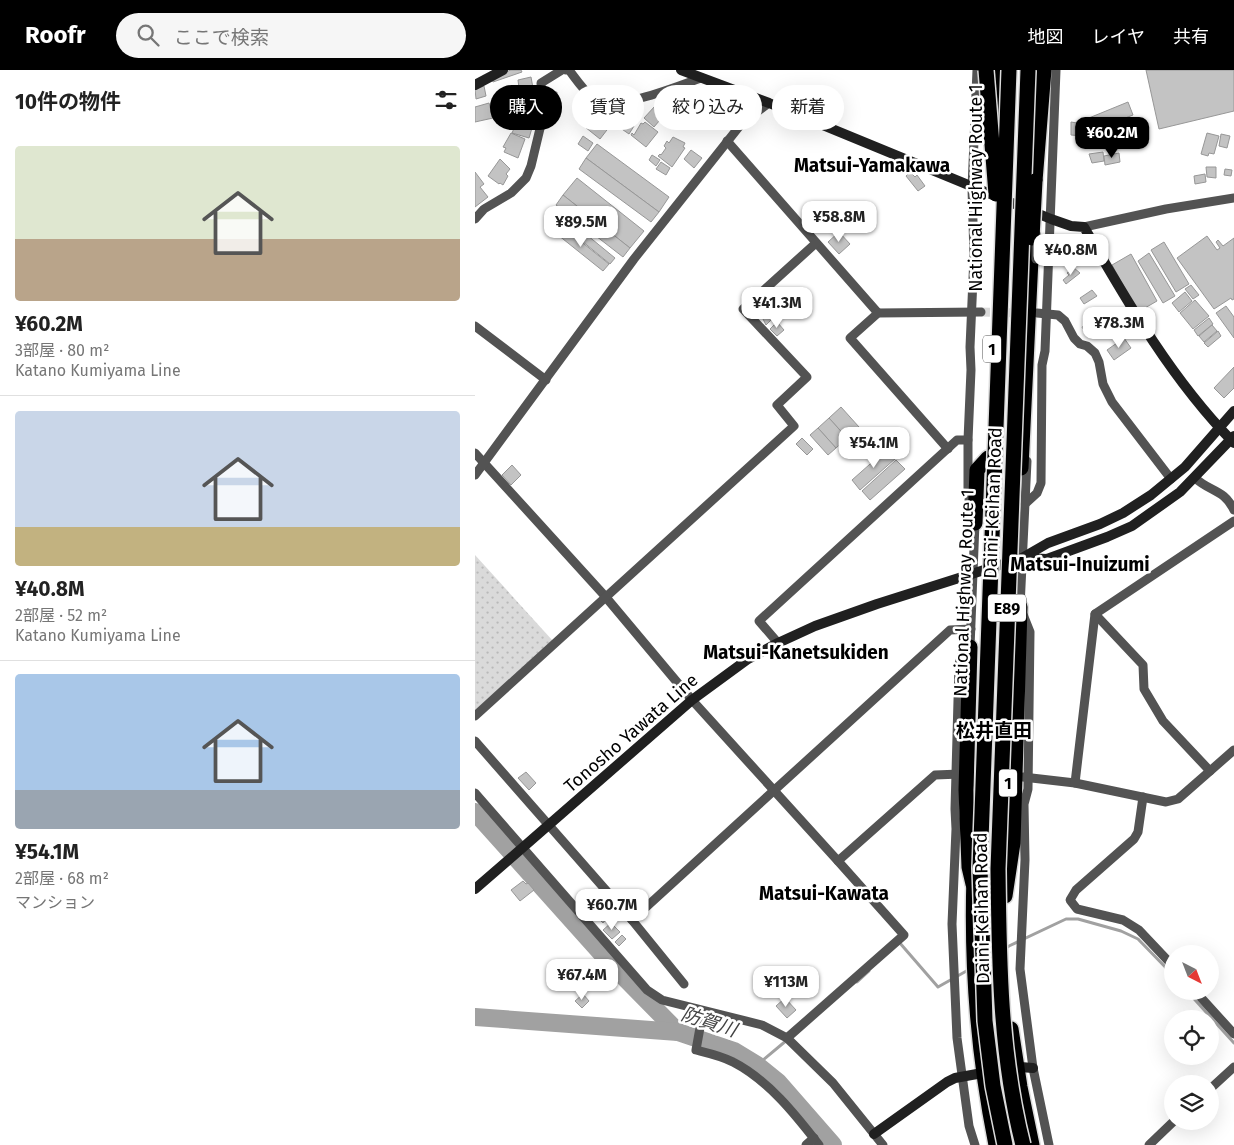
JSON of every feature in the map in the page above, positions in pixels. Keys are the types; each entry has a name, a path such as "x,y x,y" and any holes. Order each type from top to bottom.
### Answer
{"highway":[{"path":"986,70 1002,263"},
{"name":"National Highway Route 1","path":"996,70 997,230 973,884 974,991 987,1098 996,1145"},
{"name":"Daini-Keihan Road","path":"1005,1145 993,1086 985,1022 980,868 1009,70"},
{"name":"Daini-Keihan Road","path":"1023,1145 1011,1081 1003,1018 999,948 998,869 1028,70"},
{"name":"1","path":"1032,1145 1011,1030 1007,980 1005,896 1012,671 1032,238 1035,181 1048,72"},
{"path":"975,523 977,470 987,462"},
{"path":"1005,896 1013,843 1020,607"},
{"path":"970,647 966,790 969,866 973,884"}],"main road":[{"path":"475,84 503,70"},
{"path":"681,70 769,103 972,188 1071,226 1084,227 1139,322 1173,370 1220,428 1233,440"},
{"name":"Tonosho Yawata Line","path":"475,889 692,700 748,659 815,626 1022,558 1047,543 1100,524 1123,513 1151,495 1185,467 1234,411"},
{"name":"Tonosho Yawata Line","path":"1022,558 1047,558 1132,526 1164,505 1195,478 1233,440"},
{"path":"1020,1067 1033,1068"},
{"path":"874,1134 947,1082 977,1074"}],"street":[{"path":"475,219 484,209 511,193 526,178 531,166 543,116 541,83 562,70"},
{"path":"566,70 569,70 593,98 615,103 631,101 701,78"},
{"path":"975,1145 969,1126 961,1077 957,1038 952,924 956,829 955,809 959,774 959,664 962,654 970,647 975,523 968,490 968,440 974,256 972,188 977,70"},
{"path":"1025,504 1037,493 1041,483 1042,365 1045,351 1042,314 1051,218 1048,72"},
{"path":"475,475 634,259 727,141 742,123 769,103"},
{"path":"727,141 879,313"},
{"path":"1035,181 1036,259 1020,607 1030,632 1024,777 1028,789 1024,804 1025,860 1020,969 1033,1068 1049,1145"},
{"path":"1084,227 1166,209 1234,198"},
{"path":"475,716 794,426 777,405 807,377 743,309 816,243"},
{"path":"948,449 850,338 879,313 981,312"},
{"path":"1042,314 1058,316 1065,321 1074,338 1095,353 1099,362 1103,384 1112,402 1171,479"},
{"path":"475,326 546,380"},
{"path":"778,643 759,621 957,440 968,440"},
{"path":"475,453 606,597 692,700 904,935 787,1038"},
{"path":"1195,478 1202,485 1219,492 1230,502 1234,510"},
{"path":"1075,783 1095,614 1234,520"},
{"path":"1095,614 1143,665 1144,688 1163,721 1210,771"},
{"path":"632,920 950,630 971,629"},
{"path":"475,741 632,920 684,984"},
{"path":"1024,777 1075,783 1166,802 1178,799 1234,750"},
{"path":"838,861 935,775 959,774"},
{"path":"475,793 647,990 662,1000 762,1025 787,1038 833,1083 883,1145"},
{"path":"1143,797 1138,832 1134,839 1076,890 1070,900 1077,909 1123,920 1139,930 1164,956"},
{"path":"1203,1000 1234,1034"},
{"path":"703,1011 696,1050 731,1061 755,1075 788,1107 816,1142 806,1145"},
{"path":"1219,1081 1234,1067"},
{"path":"1149,1145 1165,1130"}],"shaded area":[{"path":"475,555 553,641 475,711"}],"building":[{"path":"511,70 521,70 522,72 493,82 491,77"},
{"path":"1146,70 1234,70 1234,111 1159,129"},
{"path":"531,77 532,85 519,85 518,80"},
{"path":"484,86 486,96 476,99 475,89"},
{"path":"1128,102 1133,115 1089,132 1084,120"},
{"path":"489,103 490,119 475,122 475,107"},
{"path":"654,107 654,127 644,118"},
{"path":"1077,121 1083,123 1083,136 1071,135 1071,122 1077,123"},
{"path":"644,123 658,132 646,147 631,135 632,133 634,135 637,130 644,130"},
{"path":"513,130 531,130 529,138 512,133"},
{"path":"589,130 607,130 600,139"},
{"path":"623,130 632,130 629,134"},
{"path":"511,133 525,139 518,158 504,152 506,148 503,147"},
{"path":"1207,133 1219,136 1214,154 1209,153 1208,156 1201,154"},
{"path":"1221,134 1230,136 1227,148 1219,146"},
{"path":"583,136 593,143 588,151 578,144"},
{"path":"673,137 685,143 683,147 685,148 672,167 658,156 666,148 664,146 667,141 669,143"},
{"path":"597,144 669,197 659,212 586,158"},
{"path":"691,150 702,158 694,168 684,159"},
{"path":"1103,152 1104,161 1092,163 1089,154"},
{"path":"1119,153 1120,162 1105,165 1104,156"},
{"path":"652,155 660,160 656,166 649,160"},
{"path":"586,158 659,212 651,222 579,169"},
{"path":"500,159 510,169 506,174 508,176 503,185 488,176"},
{"path":"661,162 670,168 666,175 656,169"},
{"path":"1206,167 1216,167 1216,178 1207,177"},
{"path":"1225,169 1232,170 1231,176 1224,175"},
{"path":"475,172 484,184 480,187 488,197 475,207"},
{"path":"910,172 915,177 917,175 925,186 918,191 906,176"},
{"path":"1205,174 1206,182 1195,184 1194,176"},
{"path":"577,178 644,231 630,248 563,195"},
{"path":"563,195 630,248 623,257 556,205"},
{"path":"565,217 615,258 610,264 560,223"},
{"path":"559,224 609,264 603,271 553,231"},
{"path":"839,232 850,244 839,254 828,242"},
{"path":"1207,236 1217,250 1220,248 1216,242 1218,240 1223,246 1234,238 1234,299 1232,300 1231,298 1214,309 1177,258"},
{"path":"1164,242 1189,284 1176,292 1151,250"},
{"path":"1149,253 1175,296 1163,303 1138,261"},
{"path":"1131,254 1157,301 1138,312 1112,265"},
{"path":"1074,268 1080,273 1066,284 1063,280 1069,275 1067,273"},
{"path":"1191,285 1199,295 1193,299 1185,289"},
{"path":"1092,290 1097,296 1084,304 1080,298"},
{"path":"1185,292 1192,301 1179,312 1172,303"},
{"path":"1195,300 1209,316 1193,329 1180,313"},
{"path":"1226,306 1234,317 1234,338 1216,313"},
{"path":"769,313 773,318 766,325 763,319"},
{"path":"1209,318 1213,324 1198,336 1194,330"},
{"path":"1111,321 1118,332 1109,338 1102,328"},
{"path":"777,322 784,330 777,336 770,329"},
{"path":"1089,322 1093,329 1086,334 1082,327"},
{"path":"1212,325 1217,331 1204,342 1199,336"},
{"path":"1218,331 1221,336 1208,347 1204,343"},
{"path":"1124,338 1131,348 1114,360 1107,350"},
{"path":"1234,367 1234,388 1224,398 1214,388"},
{"path":"841,407 859,427 847,438 829,418"},
{"path":"829,418 847,438 836,448 818,428"},
{"path":"818,428 836,448 828,455 810,435"},
{"path":"802,438 813,449 807,455 796,444"},
{"path":"887,449 896,458 860,490 852,480"},
{"path":"896,460 905,469 870,500 862,491"},
{"path":"512,465 521,475 511,485 502,475"},
{"path":"526,772 536,783 529,790 518,778"},
{"path":"523,881 526,884 528,883 534,890 520,901 511,890"},
{"path":"603,913 607,918 603,923 598,918"},
{"path":"611,923 620,932 612,939 603,930"},
{"path":"622,935 626,939 619,946 615,942"},
{"path":"583,994 589,1001 582,1008 575,1001"},
{"path":"785,998 796,1010 787,1018 776,1006"}],"waterway":[{"path":"475,812 611,964 678,1032"},
{"path":"1003,950 1066,919 1078,919 1121,931 1138,939 1164,966"},
{"path":"899,942 938,987 970,969"},
{"path":"857,982 869,971"},
{"path":"1195,1000 1234,1043"},
{"name":"防賀川","path":"475,1017 678,1032 734,1051 757,1065 778,1082 833,1145"},
{"path":"757,1065 787,1040"}],"tunnel":[{"path":"981,312 1024,313"}],"district":[{"name":"Matsui-Yamakawa","path":"872,165"},
{"name":"Matsui-Inuizumi","path":"1080,564"},
{"name":"Matsui-Kanetsukiden","path":"796,652"},
{"name":"松井直田","path":"994,730"},
{"name":"Matsui-Kawata","path":"824,893"}]}
